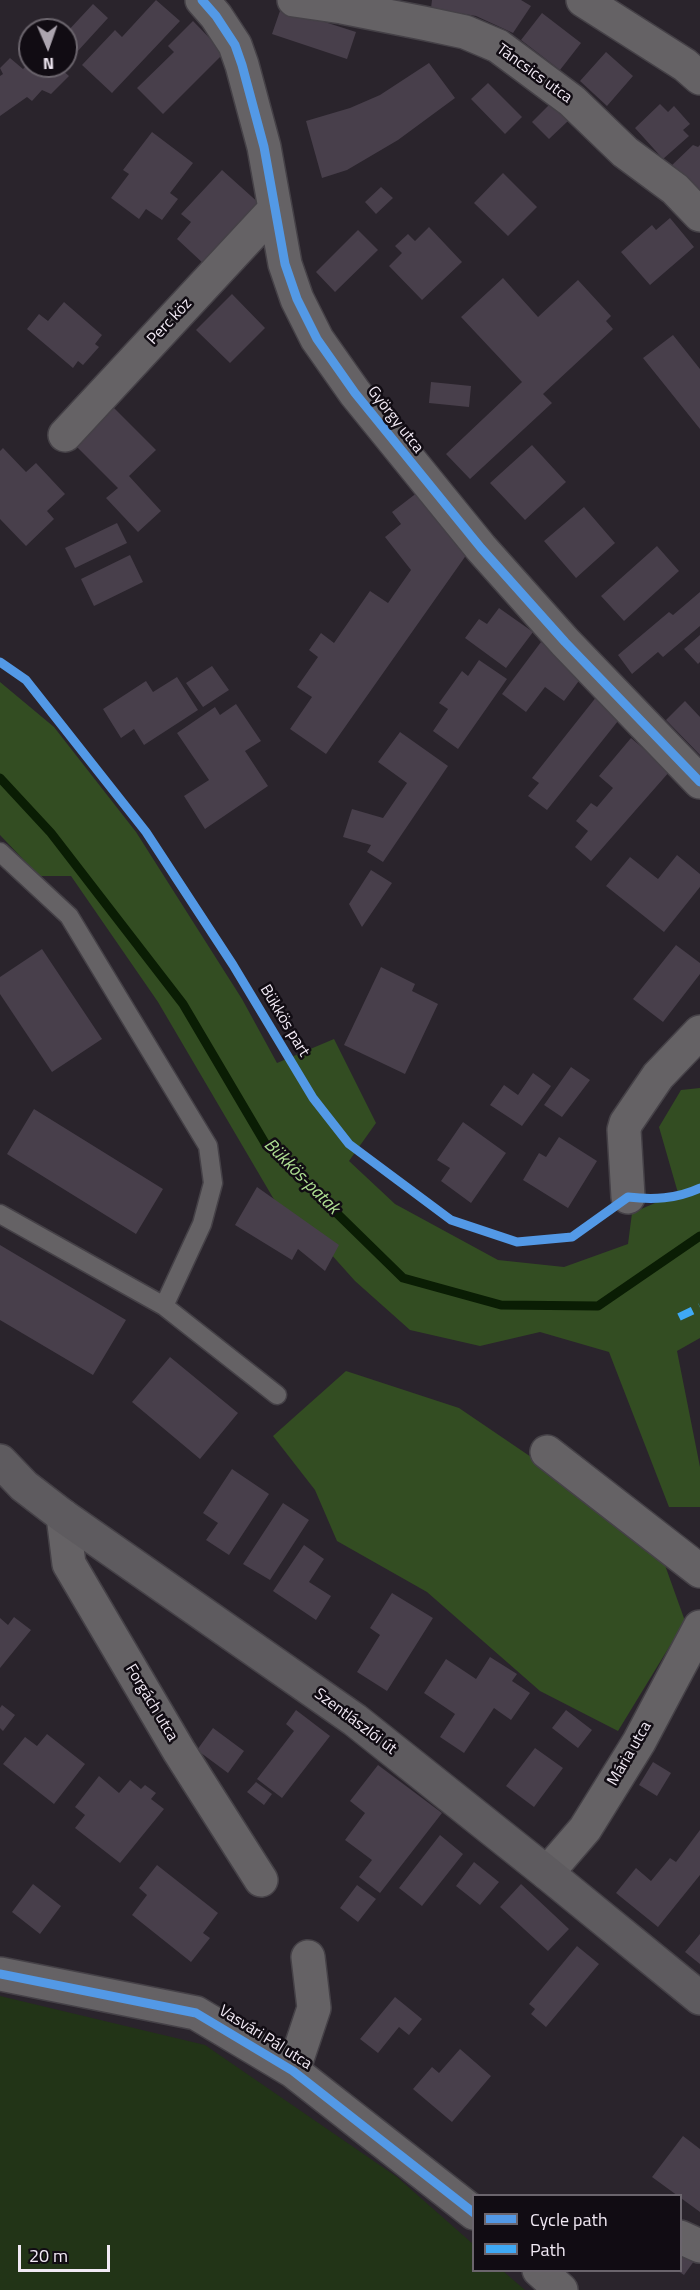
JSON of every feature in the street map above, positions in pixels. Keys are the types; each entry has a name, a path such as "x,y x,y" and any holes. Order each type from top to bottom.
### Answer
{"main road":[{"name":"Szentlászlói út","path":"0,1461 24,1486 63,1516 355,1720 700,1998"}],"street":[{"name":"György utca","path":"202,0 216,16 235,45 242,65 264,147 285,264 297,299 317,339 355,393 481,548 565,642 700,782"},
{"name":"Táncsics utca","path":"294,0 342,7 465,32 498,46 572,101 624,152 675,189 700,215"},
{"path":"583,0 685,65 700,78"},
{"name":"Perc köz","path":"65,435 274,210"},
{"path":"628,1197 624,1130 626,1123 658,1076 700,1032"},
{"path":"547,1452 700,1571"},
{"name":"Forgách utca","path":"63,1516 69,1564 179,1751 261,1880"},
{"name":"Mária utca","path":"547,1873 585,1829 639,1742 700,1627"},
{"path":"293,2071 314,2008 308,1957"},
{"name":"Vasvári Pál utca","path":"0,1974 196,2013 293,2071 468,2204"},
{"path":"682,2237 700,2246"},
{"path":"540,2272 561,2290"}],"lane":[{"path":"0,852 69,916 207,1146 213,1183 202,1224 164,1306"},
{"path":"0,1214 164,1306 277,1395"}],"green space":[{"path":"0,682 54,727 136,832 242,999 277,1063 334,1039 376,1123 349,1161 395,1204 498,1260 564,1267 628,1244 632,1213 678,1193 659,1127 681,1090 700,1088 700,1338 677,1351 700,1467 700,1507 669,1507 609,1352 540,1332 480,1346 410,1330 355,1281 321,1243 279,1208 158,1002 71,876 39,876 0,835"},
{"path":"346,1371 459,1408 662,1546 666,1568 685,1621 618,1731 540,1691 427,1592 337,1541 315,1490 273,1436"},
{"path":"0,1996 205,2045 397,2177 472,2243 472,2272 504,2272 525,2290 0,2290"}],"building":[{"path":"156,0 180,21 112,93 82,65 115,30 122,37"},
{"path":"432,0 521,0 531,6 513,33 476,16 431,8"},
{"path":"93,4 108,18 78,51 78,20"},
{"path":"281,8 356,32 347,59 272,34"},
{"path":"542,13 581,43 560,70 521,40"},
{"path":"193,21 224,53 163,114 137,88 174,52 168,46"},
{"path":"606,52 633,76 607,106 580,81"},
{"path":"10,58 18,65 18,78 67,78 51,94 42,90 32,101 27,97 0,116 0,76 3,74 0,68"},
{"path":"429,63 455,98 398,140 347,170 322,178 306,121 350,108 380,95"},
{"path":"488,83 522,117 505,134 471,99"},
{"path":"551,103 568,121 549,139 532,122"},
{"path":"660,104 668,112 674,106 690,124 683,130 689,136 663,159 635,128"},
{"path":"152,132 193,163 170,193 178,199 162,220 146,209 139,219 111,198 129,174 123,170"},
{"path":"693,145 698,147 700,145 700,189 696,193 670,167"},
{"path":"222,170 261,205 205,265 177,239 191,222 181,214"},
{"path":"503,173 537,207 508,236 474,203"},
{"path":"381,187 393,198 376,214 365,202"},
{"path":"670,218 694,247 650,285 621,252 652,225 656,230"},
{"path":"429,227 462,262 422,300 389,266 402,253 395,246 408,234 415,241"},
{"path":"358,230 378,250 335,292 316,272"},
{"path":"503,278 538,317 578,280 611,316 606,321 613,329 543,394 552,403 470,479 446,454 522,382 461,317"},
{"path":"232,294 265,328 230,363 196,330"},
{"path":"64,302 102,335 95,344 99,347 83,365 78,361 73,368 27,329 39,314 48,321"},
{"path":"673,335 700,369 700,429 643,358"},
{"path":"431,382 471,386 469,407 429,403"},
{"path":"113,407 156,450 129,476 161,511 138,532 106,498 118,488 75,445"},
{"path":"532,445 566,482 525,520 490,483"},
{"path":"3,448 26,472 36,463 65,494 47,511 54,519 26,546 0,519 0,451"},
{"path":"418,492 467,554 326,754 290,729 312,697 297,687 318,657 309,650 321,633 334,643 370,591 388,603 411,570 385,537 401,524 392,512"},
{"path":"584,507 615,543 576,578 544,541"},
{"path":"117,523 127,543 75,568 65,548"},
{"path":"657,546 679,571 624,621 601,596"},
{"path":"130,555 143,582 94,606 81,579"},
{"path":"700,592 700,626 663,657 658,652 632,674 618,655 669,612 673,615"},
{"path":"499,608 533,632 506,668 465,638 479,619 487,624"},
{"path":"700,635 700,662 698,664 684,649"},
{"path":"541,642 584,674 564,701 545,687 526,712 502,694"},
{"path":"479,660 507,679 458,749 433,731 448,709 439,703 462,671 468,676"},
{"path":"212,666 229,690 203,707 186,683"},
{"path":"177,677 198,710 144,745 134,729 121,738 103,709 146,681 153,692"},
{"path":"597,696 622,716 547,810 528,796 539,783 532,778"},
{"path":"685,701 700,717 700,755 666,720"},
{"path":"236,704 261,741 245,751 268,786 205,829 184,796 209,780 177,733 215,707 220,715"},
{"path":"400,732 448,766 383,862 367,852 371,845 343,837 352,809 383,818 407,783 378,762"},
{"path":"631,738 670,771 591,861 575,847 588,831 576,821 591,803 597,807 613,788 599,776"},
{"path":"677,855 700,874 700,887 664,932 606,886 630,857 658,879"},
{"path":"371,870 392,883 362,927 349,904"},
{"path":"676,945 700,963 700,974 663,1022 633,999"},
{"path":"42,949 102,1039 52,1072 0,994 0,977"},
{"path":"381,967 415,984 412,991 438,1004 405,1074 344,1045"},
{"path":"571,1067 590,1080 562,1117 544,1105"},
{"path":"533,1073 551,1086 522,1126 490,1105 504,1085 518,1095"},
{"path":"34,1109 163,1189 136,1234 7,1154"},
{"path":"463,1122 506,1153 471,1203 441,1181 450,1168 437,1160"},
{"path":"559,1137 597,1161 568,1208 523,1180 539,1153 546,1157"},
{"path":"257,1187 339,1245 325,1271 298,1249 292,1260 235,1225"},
{"path":"0,1245 126,1320 93,1375 0,1320"},
{"path":"170,1357 238,1413 200,1459 132,1402"},
{"path":"232,1469 269,1494 229,1555 206,1540 218,1523 203,1513"},
{"path":"283,1503 309,1520 270,1580 243,1564"},
{"path":"304,1545 324,1559 309,1582 331,1596 316,1620 273,1591"},
{"path":"392,1593 433,1618 387,1691 357,1672 380,1635 370,1628"},
{"path":"14,1617 31,1630 0,1668 0,1618 8,1625"},
{"path":"490,1657 517,1674 512,1681 530,1693 511,1720 494,1708 464,1753 440,1737 455,1714 424,1693 446,1659 476,1679"},
{"path":"2,1705 15,1715 3,1731 0,1728"},
{"path":"296,1710 330,1736 282,1798 257,1779 294,1731 286,1724"},
{"path":"566,1710 592,1730 578,1748 552,1728"},
{"path":"213,1728 244,1751 228,1773 197,1750"},
{"path":"47,1734 85,1764 54,1804 3,1764 25,1737 37,1746"},
{"path":"535,1748 563,1768 534,1807 506,1786"},
{"path":"653,1762 671,1773 657,1796 639,1785"},
{"path":"378,1765 442,1813 380,1893 359,1877 372,1860 345,1840 365,1813 350,1801"},
{"path":"99,1776 119,1793 130,1780 141,1789 145,1785 156,1793 151,1799 164,1809 120,1863 75,1828 85,1815 75,1807"},
{"path":"256,1782 272,1794 264,1805 247,1792"},
{"path":"700,1830 700,1875 658,1927 616,1893 636,1868 651,1881 670,1858 676,1862"},
{"path":"440,1835 463,1854 422,1906 399,1888"},
{"path":"474,1862 499,1882 480,1905 456,1886"},
{"path":"157,1865 218,1913 203,1933 210,1938 191,1962 132,1915 147,1895 139,1888"},
{"path":"33,1884 61,1906 40,1934 12,1912"},
{"path":"521,1884 569,1929 548,1951 500,1907"},
{"path":"357,1885 376,1899 358,1922 340,1908"},
{"path":"700,1934 700,1964 685,1952"},
{"path":"577,1946 599,1964 546,2027 531,2014 535,2009 529,2004"},
{"path":"395,1997 422,2019 409,2035 399,2027 378,2053 360,2039"},
{"path":"460,2049 491,2076 452,2122 413,2089 432,2067 439,2073"},
{"path":"683,2136 700,2149 700,2212 682,2199 682,2194 675,2194 652,2177"},
{"path":"682,2246 697,2257 684,2275 680,2272 682,2272"}],"waterway":[{"name":"Bükkös-patak","path":"0,778 51,833 183,1004 265,1143 403,1278 501,1305 598,1306 700,1236"}],"marked path":[{"path":"679,1317 700,1307"}],"cycle path":[{"path":"202,0 216,16 235,45 242,65 264,147 285,264 297,299 317,339 355,393 481,548 565,642 700,782"},
{"name":"Bükkös part","path":"0,662 26,680 146,832 233,965 313,1098 349,1144 451,1220 517,1242 572,1237 628,1197 664,1198 700,1188"},
{"path":"0,1974 196,2013 293,2071 472,2211"}]}
